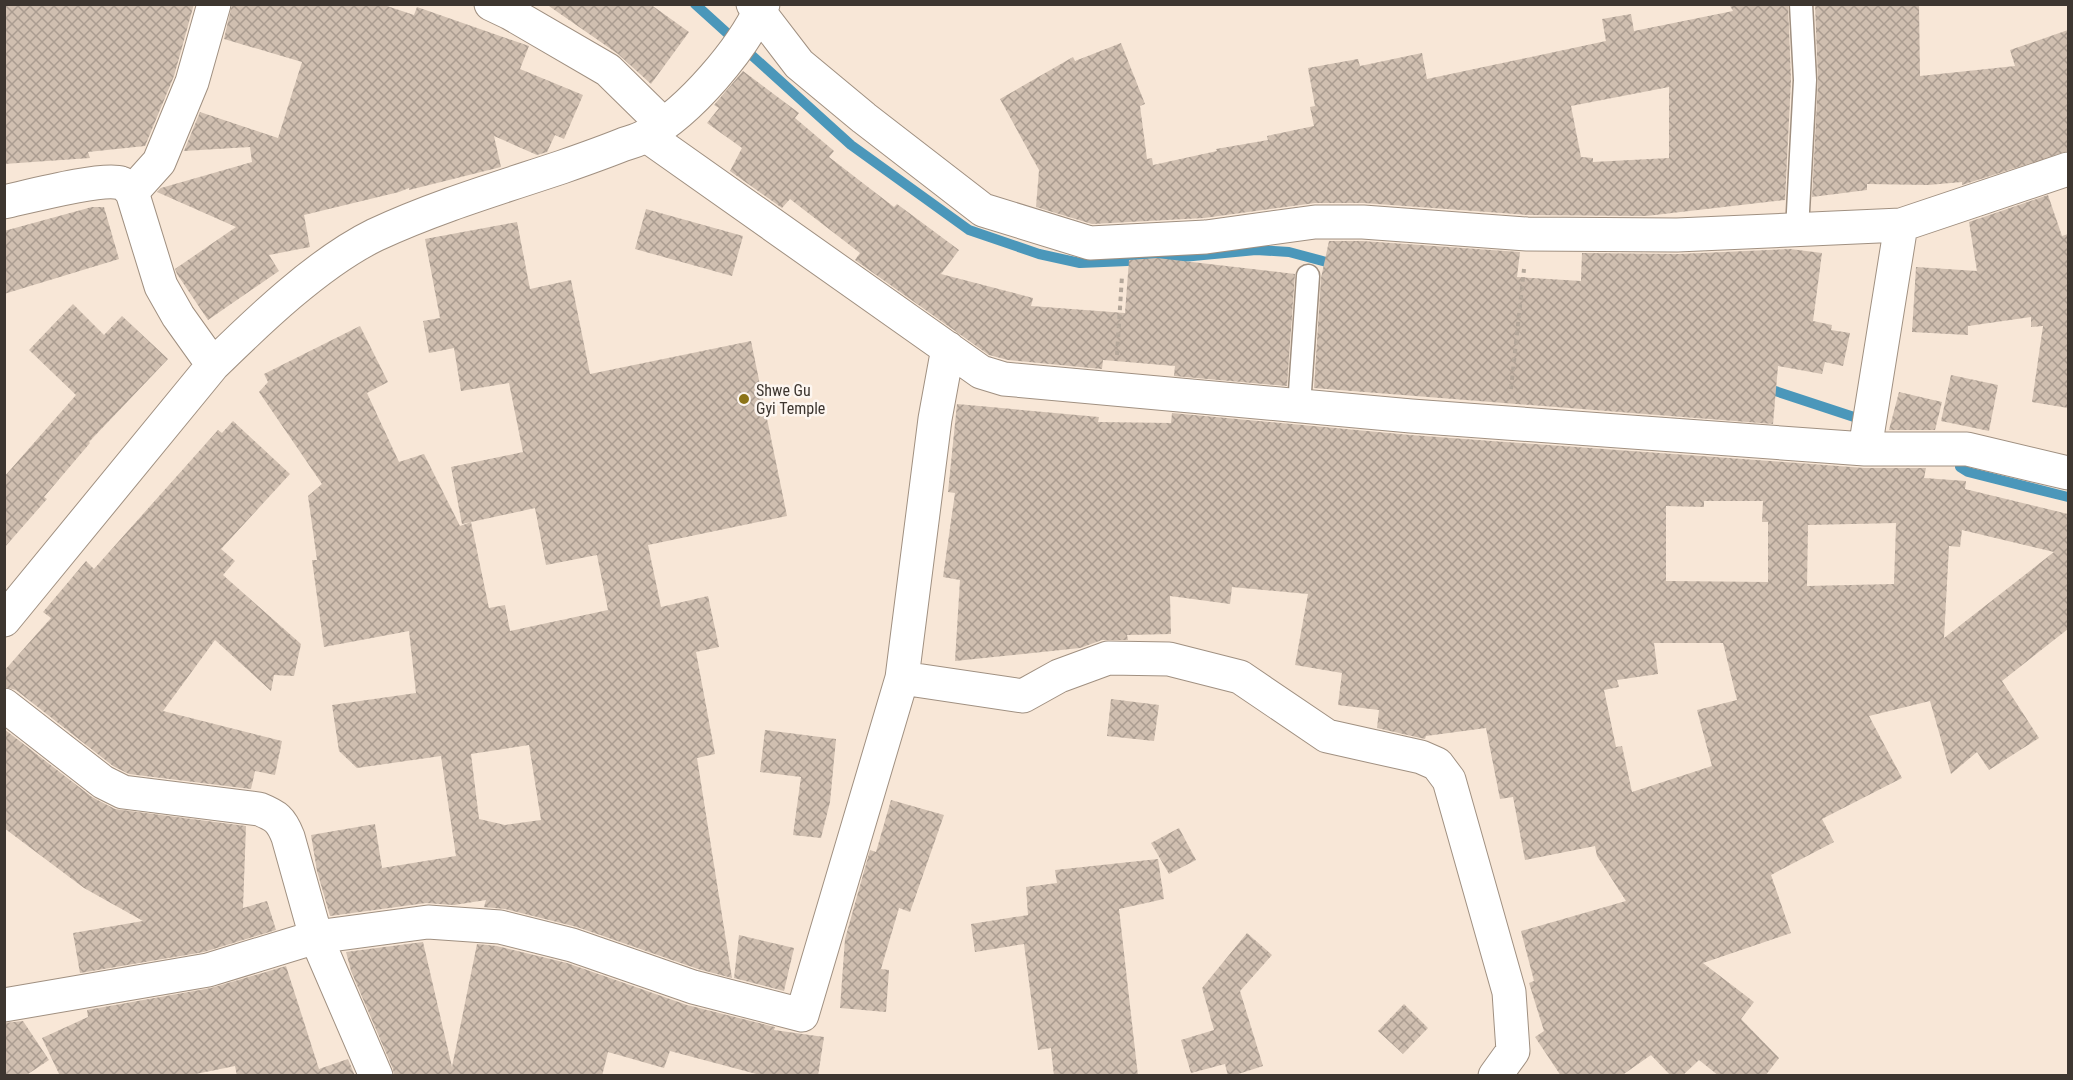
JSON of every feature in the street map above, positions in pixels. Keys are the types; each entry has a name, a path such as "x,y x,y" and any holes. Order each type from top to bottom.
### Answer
{"street":[{"path":"132,192 159,162 192,82 214,4"},
{"path":"491,4 608,70 655,130 981,372 1004,379 1299,406 1865,449 1967,449 2068,473"},
{"path":"4,620 213,365 326,265 373,236 427,212 589,158 655,130 694,98 724,65 756,13 799,64 864,118 983,210 1090,243 1206,237 1315,222 1363,222 1527,234 1677,235 1901,225 2068,169"},
{"path":"4,202 88,184 121,183 132,192 161,286 178,316 213,365"},
{"path":"1865,449 1901,225"},
{"path":"4,1005 208,970 316,937 428,922 500,927 572,945 693,987 802,1015 902,678 935,419 948,348"},
{"path":"902,678 1023,696 1059,676 1108,658 1169,659 1240,677 1327,736 1421,758 1437,764 1449,780 1509,992 1513,1051 1495,1076"},
{"path":"4,705 103,782 123,792 258,809 272,814 283,823 316,937 376,1076"}],"lane":[{"path":"1797,230 1804,80 1801,4"},
{"path":"1299,406 1308,276"}],"path":[{"path":"1515,351 1527,234"},
{"path":"1115,389 1122,277"}],"building":[{"path":"4,4 194,4 174,76 145,146 88,152 90,158 4,164"},
{"path":"232,4 381,4 414,15 417,7 529,46 520,69 583,95 564,139 555,135 547,152 537,155 494,136 501,167 304,215 310,247 269,255 279,271 208,320 175,269 236,227 157,192 161,188 252,162 250,147 184,151 200,112 278,138 302,62 224,39"},
{"path":"546,4 650,4 689,32 651,84 618,54"},
{"path":"1729,4 1788,4 1791,80 1785,200 1646,216 1528,215 1364,203 1315,203 1204,218 1092,224 1036,207 1039,170 1000,99 1073,57 1075,61 1121,43 1145,104 1140,106 1147,159 1152,158 1153,165 1217,151 1216,149 1268,140 1267,136 1314,126 1310,107 1315,106 1308,68 1358,59 1360,66 1422,53 1427,79 1606,41 1602,19 1631,14 1634,31 1733,11","holes":["1669,87 1669,158 1593,162 1593,158 1581,157 1571,106"]},
{"path":"1815,4 1919,4 1920,76 2015,66 2010,50 2068,30 2068,151 1962,185 1962,182 1928,185 1867,184 1867,190 1812,197 1818,81"},
{"path":"743,71 799,113 795,118 834,151 829,157 894,207 897,204 959,250 941,274 1033,298 1031,306 1125,313 1129,260 1157,258 1295,274 1287,386 1174,376 1175,366 1103,360 1102,369 1008,360 989,355 855,260 860,253 790,199 782,208 730,171 742,148 707,123 719,108 714,105"},
{"path":"2048,195 2062,236 2068,234 2068,408 2032,402 2043,326 2031,327 2031,317 1968,326 1968,335 1912,332 1916,267 1977,271 1969,222"},
{"path":"92,207 104,207 119,259 4,294 4,231"},
{"path":"646,209 743,236 732,276 635,249"},
{"path":"517,222 530,289 571,280 590,374 751,341 787,516 648,545 661,607 708,596 719,647 696,652 715,754 697,758 732,978 698,969 577,927 505,909 484,907 486,900 454,905 426,903 330,916 317,871 311,835 375,824 382,868 456,856 441,756 357,768 339,751 332,705 416,693 409,631 324,647 312,560 317,560 308,496 322,484 259,392 268,382 264,374 360,326 388,382 367,393 399,462 424,454 460,526 471,522 462,524 451,467 523,452 509,383 461,391 454,348 429,353 423,321 440,318 425,239","holes":["535,508 546,565 597,555 608,610 510,631 505,605 489,608 471,522","529,745 541,820 505,825 479,819 471,754"]},
{"path":"1329,241 1362,241 1520,252 1517,277 1581,281 1582,253 1678,254 1790,249 1822,253 1813,321 1832,325 1831,330 1850,333 1843,366 1825,362 1822,374 1778,366 1773,424 1314,388 1321,278"},
{"path":"73,304 104,335 122,316 168,359 89,442 44,497 47,499 4,548 4,477 76,395 29,350"},
{"path":"1951,375 1998,385 1989,431 1941,421"},
{"path":"1899,392 1942,402 1935,430 1889,430"},
{"path":"957,404 1099,417 1098,422 1171,423 1172,413 1410,435 1864,468 1926,468 1924,478 1966,481 1965,489 2068,514 2068,629 2002,681 2039,738 1989,770 1977,752 1951,774 1930,701 1869,716 1902,778 1822,819 1834,842 1771,875 1791,933 1703,963 1754,1002 1741,1019 1779,1058 1765,1076 1719,1076 1699,1060 1682,1076 1671,1076 1651,1055 1621,1076 1561,1076 1535,1037 1544,1031 1529,983 1534,981 1521,931 1626,901 1597,856 1595,846 1525,860 1513,797 1500,799 1486,728 1426,736 1425,739 1377,728 1379,710 1338,705 1342,673 1295,665 1308,594 1232,587 1230,604 1170,596 1171,634 1127,635 1128,640 1102,640 1080,648 955,661 960,580 943,577 955,493 948,492","holes":["1704,501 1763,501 1762,522 1768,522 1768,582 1666,581 1666,506 1704,507","1896,523 1894,584 1807,586 1808,525","1962,530 2054,552 1944,638 1949,546 1960,547","1654,643 1723,643 1737,700 1697,710 1712,766 1632,792 1622,746 1616,747 1604,690 1619,687 1617,680 1658,674"]},
{"path":"233,421 290,474 221,549 235,561 223,575 301,644 294,676 274,675 271,691 215,640 163,711 282,741 275,775 255,771 251,789 129,774 113,766 16,690 4,687 4,671 51,618 43,612 86,561 94,569 218,430 222,433"},
{"path":"1111,699 1159,705 1154,741 1107,736"},
{"path":"4,729 92,797 115,809 246,826 243,908 267,901 276,930 204,952 80,973 73,933 143,921 84,888 4,828"},
{"path":"765,730 836,739 830,802 821,838 793,835 801,777 760,772"},
{"path":"891,800 944,815 910,912 899,908 881,969 889,970 886,1012 840,1008 845,939 870,850 876,852"},
{"path":"1179,828 1196,860 1169,874 1151,843"},
{"path":"1158,859 1164,899 1119,909 1138,1076 1054,1076 1051,1048 1038,1050 1024,944 975,952 971,924 1028,915 1026,887 1057,883 1055,870"},
{"path":"1247,933 1272,955 1240,991 1263,1066 1232,1076 1228,1076 1225,1064 1191,1073 1181,1040 1214,1030 1202,988"},
{"path":"739,935 794,948 784,991 734,978"},
{"path":"423,942 452,1067 477,944 497,946 567,963 687,1005 775,1027 774,1030 824,1037 818,1076 764,1076 670,1051 664,1068 608,1052 602,1076 394,1076 351,971 346,952"},
{"path":"286,966 319,1069 348,1059 355,1076 237,1076 235,1066 186,1076 60,1076 42,1038 88,1017 87,1010 211,988"},
{"path":"1404,1004 1428,1028 1403,1054 1378,1031"},
{"path":"23,1021 49,1060 25,1076 4,1076 4,1023"}],"waterway":[{"path":"695,4 851,145 969,230 1039,254 1080,263 1151,260 1256,250 1289,252 1336,266"},
{"path":"1763,387 1854,417"},
{"path":"1960,467 1968,472 2068,497"}],"place":[{"name":"Shwe Gu Gyi Temple","path":"744,399"}]}
